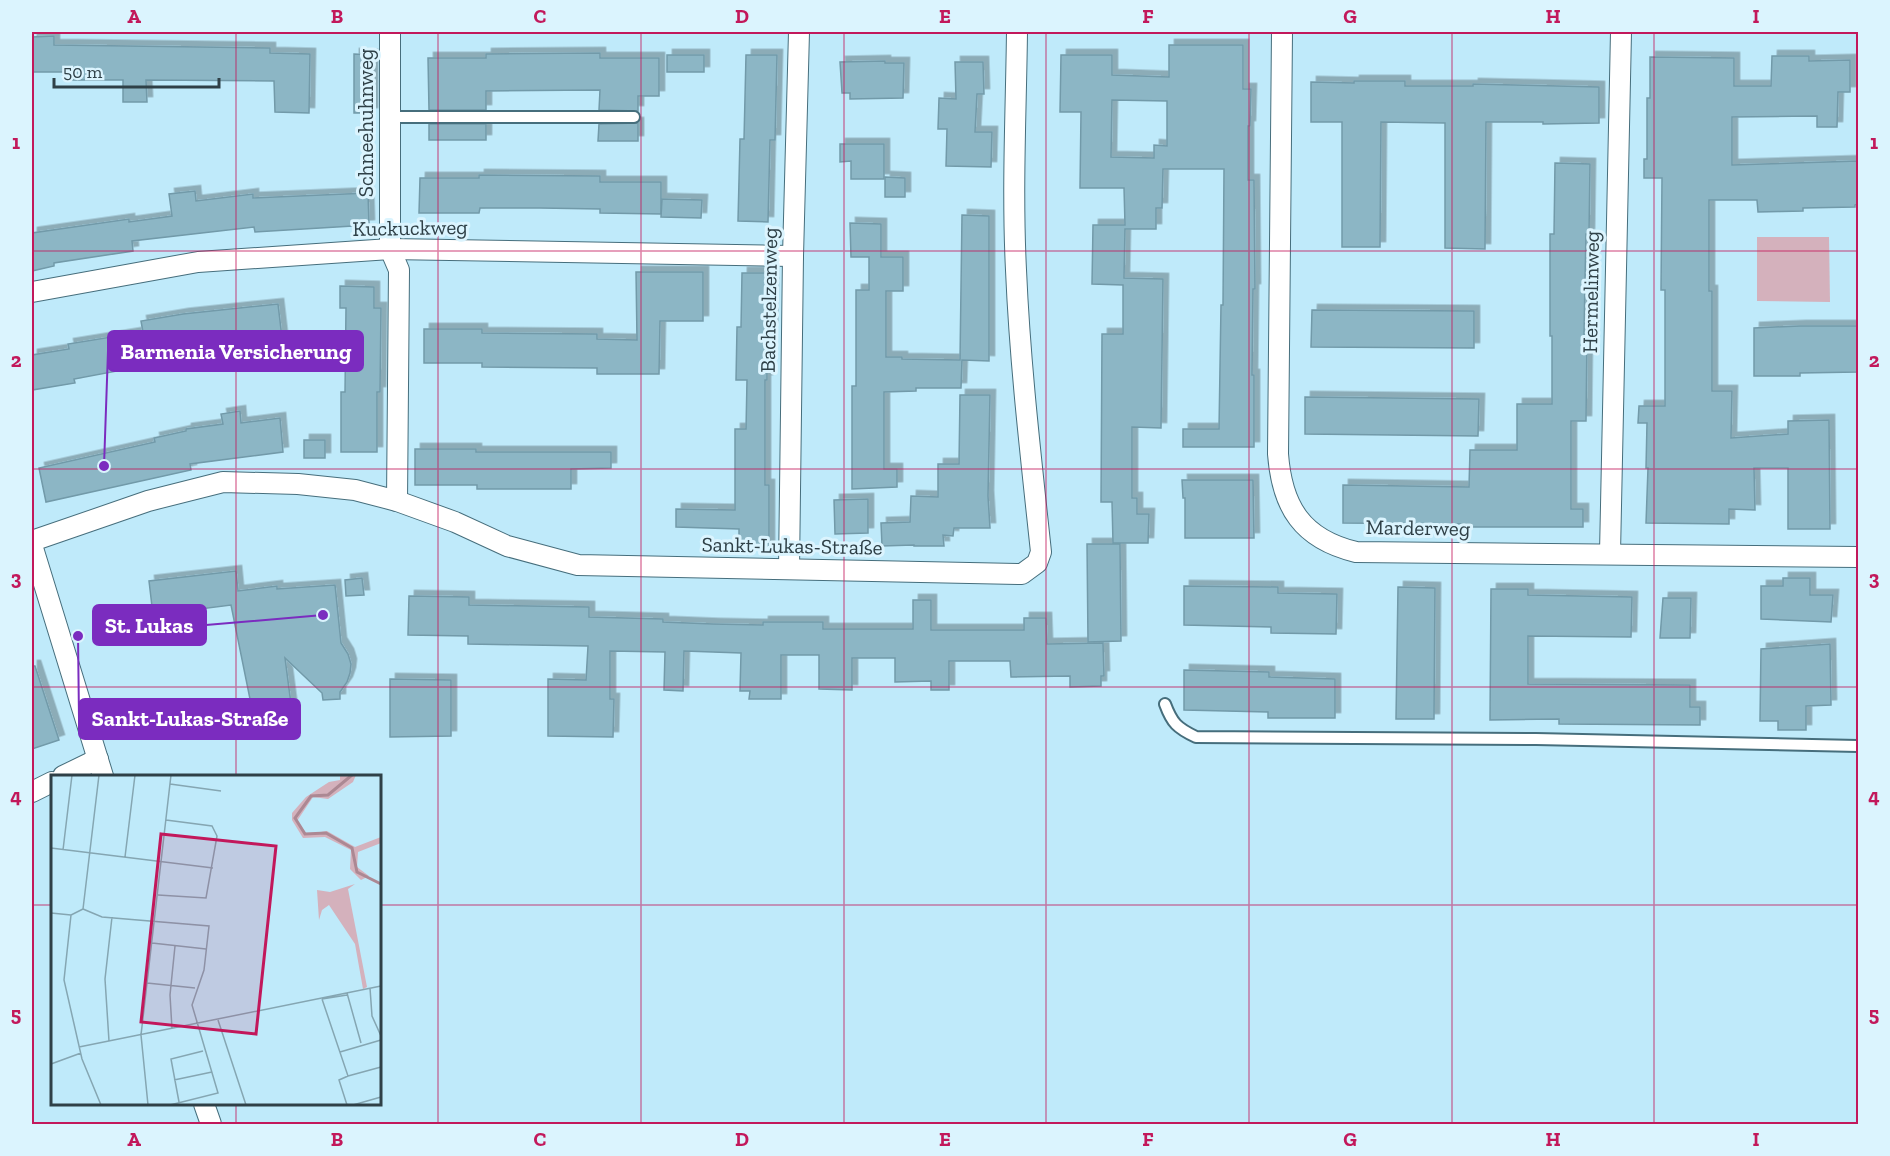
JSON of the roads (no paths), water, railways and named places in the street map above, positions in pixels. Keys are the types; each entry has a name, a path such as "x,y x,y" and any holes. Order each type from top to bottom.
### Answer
{"street":[{"name":"Schneehuhnweg","path":"390,32 390,249 399,270 397,501"},
{"name":"Bachstelzenweg","path":"789,569 793,256 799,32"},
{"name":"Sankt-Lukas-Straße","path":"32,543 148,501 223,483 298,484 355,490 397,501 455,522 507,546 567,564 598,567 1022,574 1037,563 1041,552 1020,340 1016,267 1014,191 1017,32"},
{"name":"Marderweg","path":"1282,32 1278,454 1284,495 1298,520 1324,540 1356,552 1858,557"},
{"name":"Hermelinweg","path":"1610,553 1621,32"},
{"name":"Kuckuckweg","path":"32,292 198,262 390,249 793,256"},
{"path":"32,543 101,768 71,775"},
{"path":"32,792 51,782"},
{"path":"204,1105 211,1125"}],"lane":[{"path":"391,117 634,117"},
{"path":"1165,704 1170,718 1181,730 1196,736 1536,739 1858,746"}],"place":[{"name":"Barmenia Versicherung","path":"104,466"},
{"name":"St. Lukas","path":"323,615"},
{"name":"Sankt-Lukas-Straße","path":"78,636"}]}
